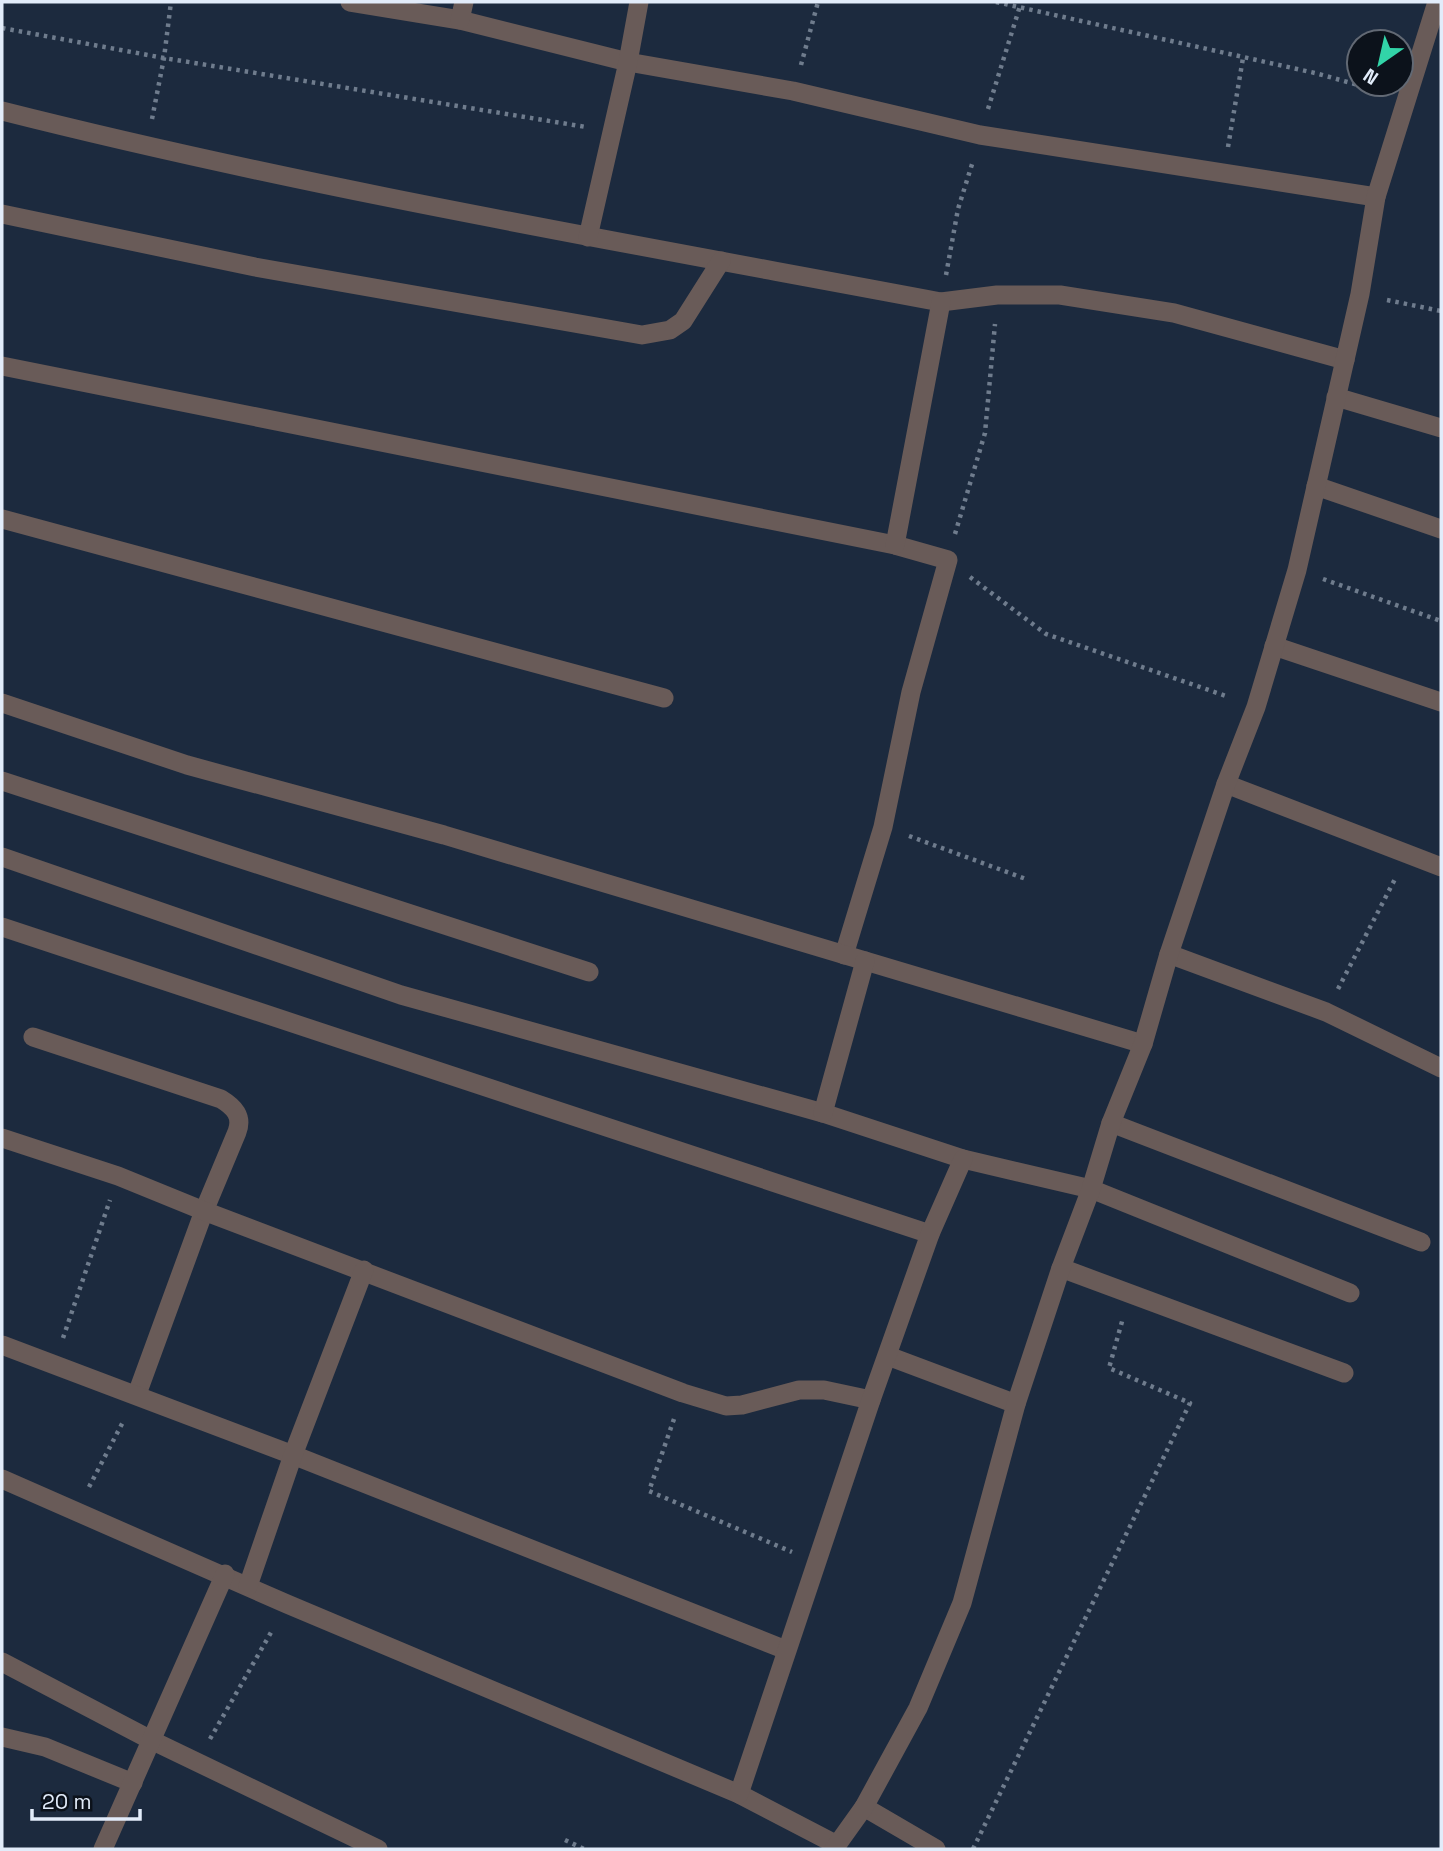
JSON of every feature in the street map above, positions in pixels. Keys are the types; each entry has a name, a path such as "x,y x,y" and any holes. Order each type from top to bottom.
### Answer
{"street":[{"path":"350,2 462,11 628,62 793,91 980,135 1376,197"},
{"path":"588,237 639,2"},
{"path":"2,1479 225,1574 288,1604 739,1794 835,1847 864,1807 918,1708 962,1603 1016,1404 1061,1268 1091,1189 1111,1123 1143,1044 1169,954 1255,707 1297,570 1360,294 1376,197 1437,2"},
{"path":"2,111 146,147 588,237 941,302 997,295 1060,295 1174,313 1345,360"},
{"path":"2,214 255,267 642,335 670,330 683,321 721,261"},
{"path":"895,545 941,302"},
{"path":"2,366 895,545 948,559 911,692 883,827 844,955"},
{"path":"1336,397 1441,428"},
{"path":"1315,486 1441,529"},
{"path":"2,519 664,698"},
{"path":"1274,646 1441,702"},
{"path":"2,704 187,765 444,835 1143,1044"},
{"path":"2,781 589,972"},
{"path":"1226,784 1441,867"},
{"path":"2,857 401,995 823,1113 963,1158 1091,1189 1350,1293"},
{"path":"2,927 930,1234"},
{"path":"1169,954 1326,1012 1441,1068"},
{"path":"823,1113 865,961"},
{"path":"33,1037 220,1100 231,1106 239,1117 240,1124 204,1211 137,1394"},
{"path":"1111,1123 1420,1242"},
{"path":"2,1138 118,1176 683,1393 726,1406 742,1405 799,1390 824,1390 871,1400"},
{"path":"739,1794 871,1400 930,1234 963,1158"},
{"path":"1061,1268 1344,1373"},
{"path":"248,1586 293,1455 364,1270"},
{"path":"2,1345 137,1394 786,1650"},
{"path":"888,1356 1016,1404"},
{"path":"103,1849 225,1574"},
{"path":"2,1662 197,1763 378,1849"},
{"path":"2,1737 45,1747 133,1783"},
{"path":"864,1807 936,1849"}],"path":[{"path":"146,147 164,58 171,2"},
{"path":"793,91 818,2"},
{"path":"996,2 1315,73 1406,99"},
{"path":"941,302 958,209 1020,6"},
{"path":"2,28 164,58 611,132"},
{"path":"1223,172 1243,58"},
{"path":"1360,294 1441,311"},
{"path":"997,295 985,433 948,559 1046,634 1255,707"},
{"path":"1297,570 1441,621"},
{"path":"883,827 1026,878"},
{"path":"1326,1012 1408,855"},
{"path":"54,1365 118,1176"},
{"path":"973,1849 1190,1403 1110,1368 1130,1294"},
{"path":"683,1393 649,1492 815,1562"},
{"path":"76,1511 137,1394"},
{"path":"197,1763 288,1604"},
{"path":"565,1840 583,1849"}]}
